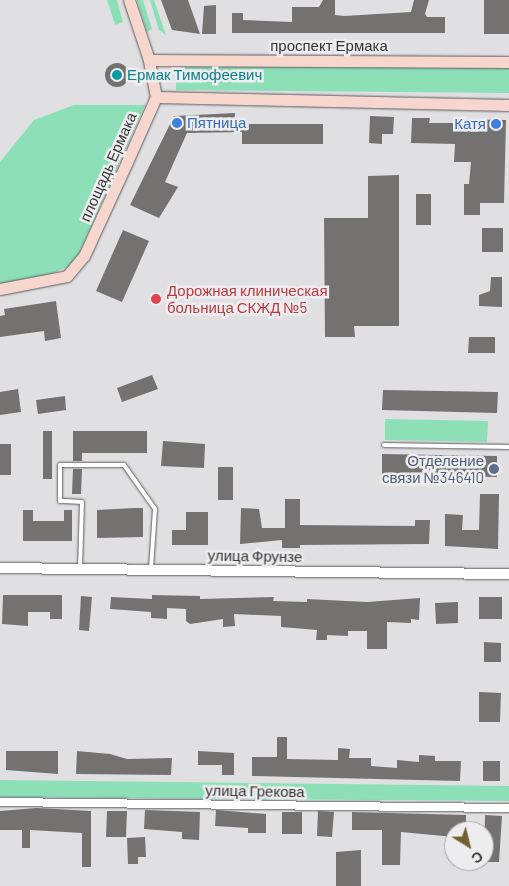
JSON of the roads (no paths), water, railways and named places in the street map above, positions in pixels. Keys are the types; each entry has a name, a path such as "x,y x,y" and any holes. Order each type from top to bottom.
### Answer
{"main road":[{"path":"129,0 149,60 156,97 509,105"},
{"name":"проспект Ермака","path":"149,60 509,62"},
{"name":"площадь Ермака","path":"0,289 67,276 84,256 156,97"}],"street":[{"name":"улица Фрунзе","path":"0,568 509,574"},
{"name":"улица Грекова","path":"0,802 509,808"}],"lane":[{"path":"384,444 509,447"},
{"path":"80,569 82,502 60,501 60,465 124,465 155,509 151,569"}],"place":[{"name":"Ермак Тимофеевич","path":"117,75"},
{"name":"Пятница","path":"177,123"},
{"name":"Катя","path":"496,124"},
{"name":"Дорожная клиническая больница СКЖД №5","path":"156,299"},
{"name":"Отделение связи №346410","path":"494,469"}]}
